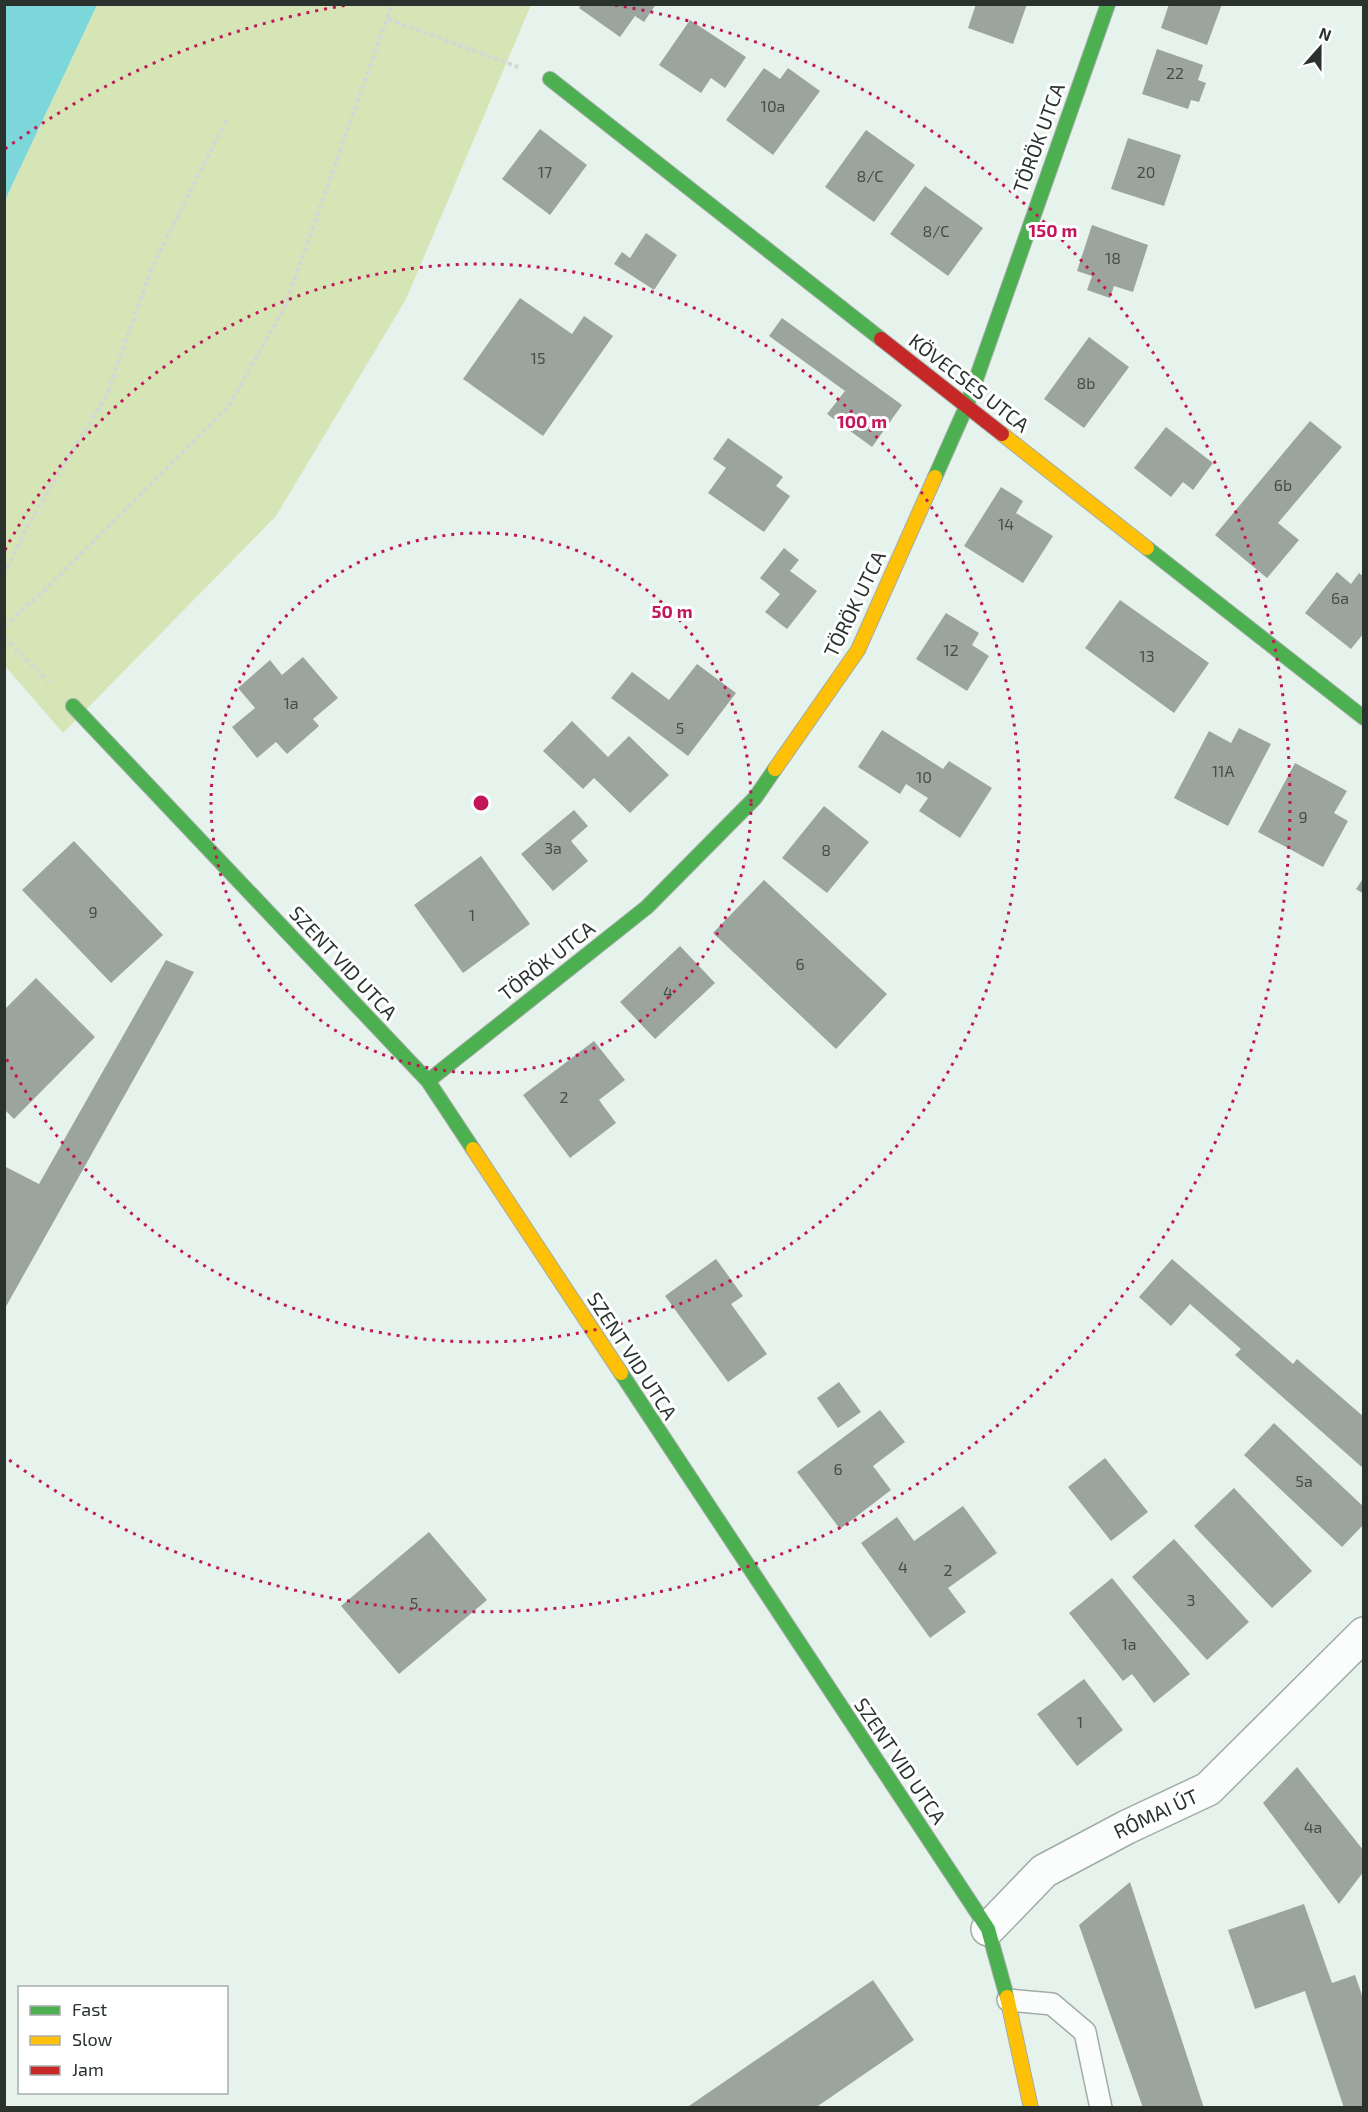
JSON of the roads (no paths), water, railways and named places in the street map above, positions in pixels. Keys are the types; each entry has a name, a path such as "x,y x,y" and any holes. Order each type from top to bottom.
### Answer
{"street":[{"name":"TÖRÖK UTCA","path":"428,1081 647,907 755,798 858,650 967,405 1108,4"},
{"name":"KÖVECSES UTCA","path":"550,79 1364,718"},
{"name":"SZENT VID UTCA","path":"73,706 428,1081 988,1929 1008,2000 1031,2108"},
{"name":"RÓMAI ÚT","path":"988,1929 1044,1871 1126,1827 1208,1789 1364,1634"}],"lane":[{"path":"1008,2000 1052,2004 1085,2032 1101,2108"}],"water":[{"path":"4,5 97,5 5,200"}]}
